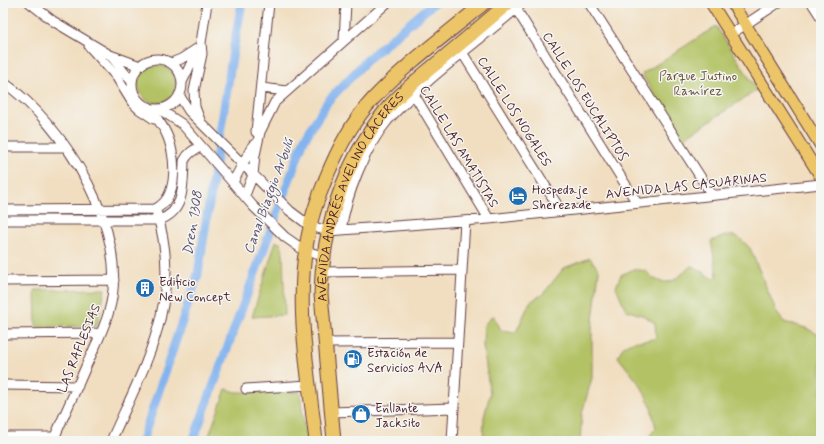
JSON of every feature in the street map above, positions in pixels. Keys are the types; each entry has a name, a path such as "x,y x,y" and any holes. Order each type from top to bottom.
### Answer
{"highway":[{"name":"AVENIDA ANDRÉS AVELINO CÁCERES","path":"316,441 302,309 305,251 310,226 336,153 351,127 373,99 484,3"},
{"name":"AVENIDA ANDRÉS AVELINO CÁCERES","path":"334,441 321,294 321,272 328,231 340,192 353,162 368,134 412,90 515,4"},
{"path":"383,89 398,104"}],"main road":[{"path":"711,3 821,177"},
{"path":"732,3 821,146"}],"street":[{"path":"30,3 53,21 110,56 140,66"},
{"path":"160,109 171,104 179,95 182,82 200,45 207,3"},
{"path":"231,180 250,154 257,130 269,3"},
{"path":"344,41 346,3"},
{"path":"245,195 253,175 255,156 264,120 275,102 387,3"},
{"path":"589,3 712,195"},
{"path":"731,34 778,3"},
{"path":"812,3 821,17"},
{"name":"CALLE LOS EUCALIPTOS","path":"515,4 637,203"},
{"path":"80,37 116,76 132,102 139,109 161,123"},
{"path":"171,63 181,59 200,45"},
{"path":"200,45 202,54 194,90 195,107 200,121"},
{"name":"CALLE LOS NOGALES","path":"461,49 561,211"},
{"path":"3,210 155,209 166,201 171,188 174,168 171,145 161,123 149,107 136,97 132,82 110,56"},
{"path":"132,82 135,73 140,66 147,61 155,59 171,63 178,72 182,82"},
{"name":"LAS RAFLESIAS","path":"3,82 41,117 82,170 101,209 111,248 114,280 110,310 78,386 53,439"},
{"path":"261,88 287,91"},
{"name":"CALLE LAS AMATISTAS","path":"412,90 489,219"},
{"name":"AVENIDA LAS CASUARINAS","path":"179,95 190,111 233,156 290,211 310,226 328,231 489,219 821,184"},
{"name":"AVENIDA ANDRÉS AVELINO CÁCERES","path":"341,230 343,216 362,165 376,138 398,104"},
{"path":"149,107 160,109 182,124 253,206 286,237 305,251 323,256"},
{"path":"3,147 65,147"},
{"path":"3,220 159,220 168,217 178,207 181,199 184,162 192,151 202,148"},
{"path":"111,441 151,352 160,326 165,300 166,263 159,220 155,209"},
{"path":"452,441 465,221"},
{"path":"321,272 462,270"},
{"path":"3,281 114,280"},
{"path":"3,334 101,333"},
{"path":"325,343 458,342"},
{"path":"3,385 78,386"},
{"path":"246,389 309,385"},
{"path":"331,412 454,408"},
{"path":"3,437 53,439"}],"green space":[{"name":"Parque Justino Ramírez","path":"716,26 757,90 681,140 642,74"},
{"path":"153,65 161,65 171,70 175,77 175,91 171,98 161,103 153,103 143,98 141,95 138,88 138,80 143,70 146,68"},
{"path":"728,235 738,237 750,248 777,313 784,322 806,328 821,336 821,441 645,441 656,428 650,404 641,386 618,357 621,350 629,343 656,338 655,323 644,316 626,310 616,287 621,275 634,269 646,271 658,281 666,282 676,279 691,266 698,268 708,276 715,279 717,275 711,241"},
{"path":"276,241 281,244 283,252 285,315 252,317"},
{"path":"590,258 599,270 592,329 592,378 582,413 580,441 483,441 484,417 490,394 483,346 484,325 493,315 501,330 516,332 530,302 543,294 564,268"},
{"path":"105,289 97,326 36,327 35,290"},
{"path":"226,389 236,392 300,392 306,441 207,441"}],"waterway":[{"name":"Dren 1308","path":"142,441 198,274 242,3"},
{"name":"Canal Biaggio Arbulú","path":"193,441 304,140 328,101 369,58 434,3"}],"place":[{"name":"Hospedaje Sherezade","path":"518,196"},
{"name":"Edificio New Concept","path":"145,288"},
{"name":"Estación de Servicios AVA","path":"353,359"},
{"name":"Enllante Jacksito","path":"361,414"}]}
